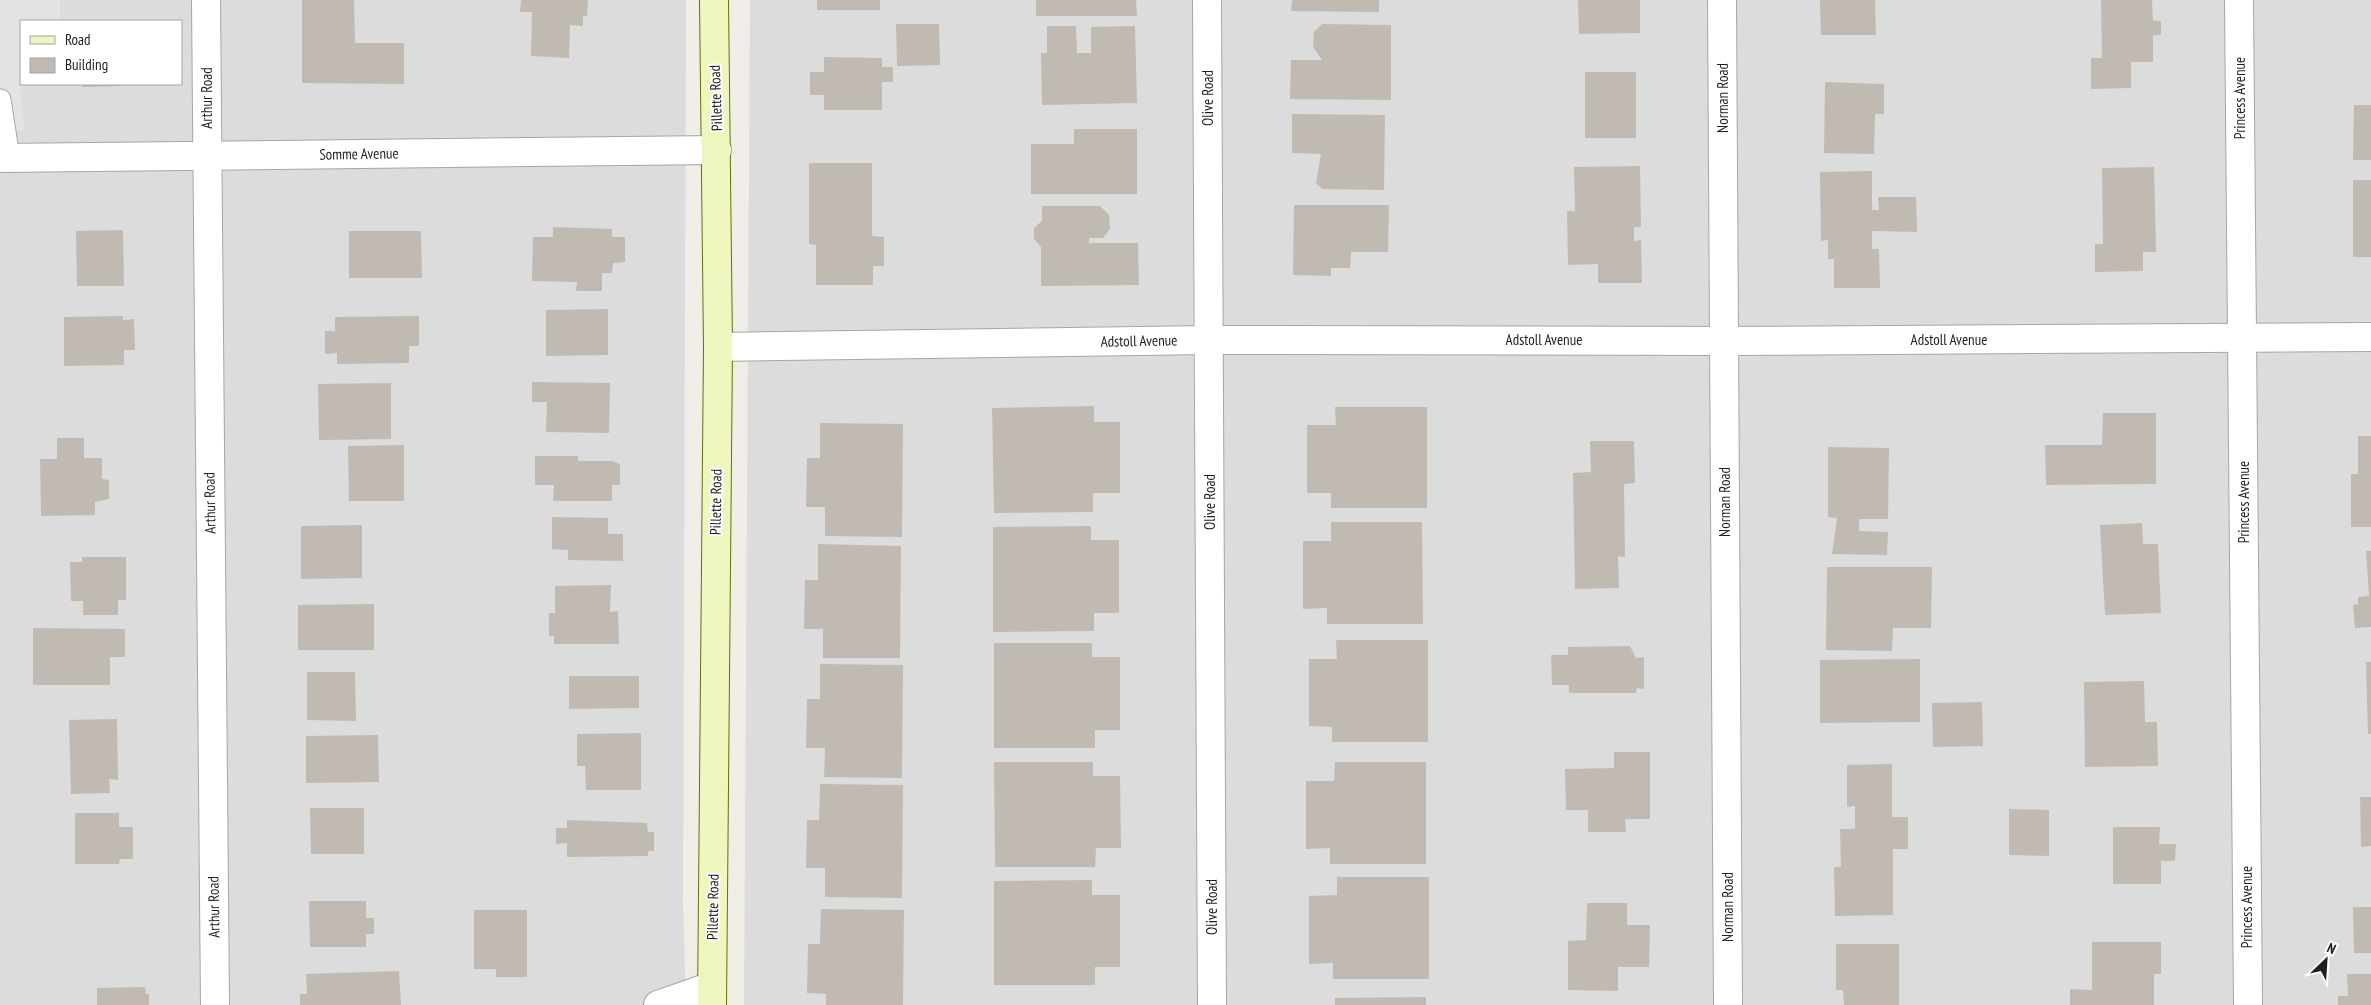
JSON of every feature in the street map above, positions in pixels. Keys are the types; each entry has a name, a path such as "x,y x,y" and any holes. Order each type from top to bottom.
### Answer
{"street":[{"name":"Arthur Road","path":"206,0 215,1005"},
{"name":"Pillette Road","path":"712,996 718,347 714,0"},
{"name":"Olive Road","path":"1207,0 1212,1005"},
{"name":"Norman Road","path":"1722,0 1728,1005"},
{"name":"Princess Avenue","path":"2239,0 2248,1005"},
{"name":"Somme Avenue","path":"5,158 717,150"},
{"name":"Adstoll Avenue","path":"718,347 1209,340 1724,341 2371,337"},
{"path":"658,1005 712,996"}],"lane":[{"path":"1,99 5,158"}],"shaded area":[{"path":"0,0 686,0 683,906 686,1005 0,1005"},
{"path":"0,0 60,0 60,20 20,20 19,77 25,131 0,130"},
{"path":"750,0 2371,0 2371,1005 744,1005"}],"building":[{"path":"302,0 354,0 355,43 404,43 404,84 302,83"},
{"path":"521,0 588,0 587,16 583,16 583,26 570,25 569,58 531,56 532,12 520,12"},
{"path":"817,0 880,0 880,10 817,10"},
{"path":"1036,0 1136,0 1137,16 1036,16"},
{"path":"1292,0 1379,0 1379,12 1291,11"},
{"path":"1578,0 1640,0 1640,33 1579,34"},
{"path":"1820,0 1875,0 1876,35 1821,35"},
{"path":"2101,0 2152,0 2153,21 2161,21 2161,35 2153,35 2153,62 2131,62 2131,88 2091,89 2091,58 2102,58"},
{"path":"896,24 939,24 940,65 897,66"},
{"path":"1322,24 1391,25 1391,100 1290,99 1291,60 1322,60 1313,47 1314,32"},
{"path":"1047,26 1076,26 1077,53 1091,53 1091,27 1135,26 1137,103 1042,105 1041,53 1047,53"},
{"path":"824,57 882,58 882,67 893,67 893,82 882,82 882,110 824,110 824,95 810,95 810,72 824,72"},
{"path":"1585,72 1636,72 1636,138 1585,138"},
{"path":"1825,82 1884,84 1884,114 1875,114 1874,154 1824,153"},
{"path":"82,85 121,85 121,86 82,87"},
{"path":"2354,105 2371,105 2371,160 2353,160"},
{"path":"1292,114 1385,115 1384,190 1322,189 1316,183 1321,154 1292,153"},
{"path":"1074,129 1137,129 1137,194 1031,194 1031,144 1074,144"},
{"path":"809,163 872,163 872,236 884,237 884,266 873,266 873,285 816,285 816,245 809,244"},
{"path":"1640,166 1641,227 1634,227 1634,241 1641,240 1642,283 1598,283 1598,264 1568,265 1567,211 1575,211 1574,167"},
{"path":"2154,167 2156,252 2143,252 2143,271 2095,272 2095,244 2103,244 2102,168"},
{"path":"1872,171 1872,210 1879,210 1878,197 1916,197 1917,232 1872,231 1872,249 1879,249 1880,288 1834,288 1834,259 1828,259 1828,240 1821,241 1820,172"},
{"path":"2353,180 2371,180 2371,257 2353,257"},
{"path":"1294,205 1389,205 1388,252 1351,252 1350,268 1331,268 1331,276 1293,275"},
{"path":"1042,206 1100,206 1109,215 1110,229 1103,238 1089,238 1089,243 1138,243 1139,285 1041,286 1041,247 1034,239 1034,228 1042,221"},
{"path":"553,227 612,229 612,237 625,237 625,262 613,263 612,273 602,273 602,291 576,291 577,282 532,281 533,237 553,237"},
{"path":"123,230 124,286 77,286 76,231"},
{"path":"349,231 421,231 422,278 349,278"},
{"path":"608,309 608,355 546,356 546,310"},
{"path":"123,316 123,320 134,319 135,350 124,350 124,365 64,366 64,317"},
{"path":"419,316 419,346 409,346 409,363 337,364 337,353 325,354 325,331 335,331 335,317"},
{"path":"532,382 610,383 609,433 546,432 547,402 532,402"},
{"path":"391,383 391,439 319,440 318,384"},
{"path":"1094,406 1094,422 1120,422 1120,493 1093,493 1093,512 994,513 992,408"},
{"path":"1335,407 1427,407 1427,508 1331,508 1331,493 1307,493 1307,425 1336,425"},
{"path":"2103,413 2156,413 2156,484 2046,485 2045,445 2102,445"},
{"path":"820,423 903,424 902,537 825,536 825,507 806,507 807,458 820,458"},
{"path":"2358,436 2371,436 2371,527 2351,527 2351,474 2358,474"},
{"path":"57,438 84,438 84,458 102,458 102,479 109,480 109,499 95,502 95,515 41,516 40,459 57,459"},
{"path":"1590,441 1634,441 1635,483 1624,484 1625,557 1618,556 1619,588 1575,589 1573,473 1591,472"},
{"path":"404,445 404,501 349,501 348,446"},
{"path":"1828,447 1889,448 1888,519 1859,519 1859,531 1888,532 1887,555 1832,554 1837,518 1828,517"},
{"path":"535,456 578,456 578,461 612,461 620,464 620,485 612,485 612,501 553,501 554,485 535,485"},
{"path":"552,517 608,518 608,534 623,534 623,561 568,560 568,550 552,549"},
{"path":"1331,522 1422,522 1423,624 1327,624 1327,608 1303,609 1303,541 1331,541"},
{"path":"2142,523 2143,544 2158,544 2161,613 2105,615 2100,525"},
{"path":"362,525 362,578 301,579 301,526"},
{"path":"1091,526 1091,540 1119,540 1119,613 1094,613 1094,631 993,632 993,527"},
{"path":"818,544 901,546 900,658 823,658 823,629 804,629 805,580 818,580"},
{"path":"2366,551 2371,551 2371,627 2355,628 2353,605 2358,604 2358,597 2369,596"},
{"path":"82,557 126,557 126,600 118,600 118,615 83,615 83,601 71,601 70,562 82,562"},
{"path":"1827,567 1932,567 1931,628 1893,628 1892,651 1826,650"},
{"path":"611,585 610,612 618,611 619,644 554,644 554,636 549,636 549,613 555,613 555,586"},
{"path":"374,604 374,650 298,650 298,605"},
{"path":"33,628 125,629 125,657 110,657 110,685 33,685"},
{"path":"1336,640 1428,640 1428,742 1332,742 1332,727 1309,726 1309,659 1337,659"},
{"path":"994,643 1092,643 1092,657 1120,657 1120,730 1095,730 1095,748 994,748"},
{"path":"1630,646 1636,658 1644,657 1644,689 1637,688 1636,693 1569,693 1569,685 1552,685 1551,655 1568,655 1568,647"},
{"path":"1920,659 1920,722 1820,723 1820,660"},
{"path":"2366,662 2371,662 2371,734 2368,734"},
{"path":"820,664 903,665 902,778 824,777 825,748 806,748 807,699 820,699"},
{"path":"307,672 355,672 356,721 307,720"},
{"path":"569,676 639,676 639,708 569,709"},
{"path":"2144,681 2145,722 2157,722 2158,766 2085,767 2084,682"},
{"path":"1982,702 1983,746 1933,747 1932,703"},
{"path":"117,719 118,780 109,779 110,793 71,794 69,720"},
{"path":"641,733 641,790 586,790 585,766 577,766 577,734"},
{"path":"378,735 379,782 306,783 306,736"},
{"path":"1614,752 1650,752 1650,819 1625,819 1626,832 1588,832 1588,810 1566,810 1565,769 1614,768"},
{"path":"994,762 1093,762 1093,776 1120,776 1121,848 1096,848 1095,867 995,867"},
{"path":"1335,762 1426,762 1426,864 1330,864 1330,848 1306,849 1306,781 1334,781"},
{"path":"1892,764 1892,817 1908,817 1908,849 1893,849 1893,915 1835,916 1834,867 1841,867 1840,829 1855,829 1855,806 1847,807 1847,765"},
{"path":"820,784 903,785 902,898 825,897 825,868 806,868 807,820 819,820"},
{"path":"2360,797 2371,797 2371,846 2361,847"},
{"path":"310,808 364,808 364,854 311,854"},
{"path":"2009,809 2049,810 2049,856 2009,855"},
{"path":"75,813 119,813 119,827 133,827 133,859 120,859 119,864 75,864"},
{"path":"567,820 647,823 648,832 654,832 654,851 648,851 648,856 567,857 567,843 556,844 556,828 567,828"},
{"path":"2113,827 2160,827 2159,844 2176,844 2175,861 2161,861 2161,884 2113,884"},
{"path":"1337,877 1429,877 1429,979 1333,979 1333,963 1309,964 1309,896 1337,895"},
{"path":"1092,880 1092,895 1120,895 1120,967 1095,967 1095,985 994,985 994,881"},
{"path":"309,901 366,901 366,918 374,918 374,934 366,934 366,947 310,947"},
{"path":"1587,903 1627,903 1627,925 1650,925 1649,967 1618,967 1618,991 1568,990 1568,941 1586,940"},
{"path":"2353,907 2371,907 2371,953 2354,953"},
{"path":"821,909 904,910 903,1005 826,1005 826,994 807,993 808,944 820,944"},
{"path":"474,910 527,910 527,977 496,977 496,969 474,969"},
{"path":"2092,942 2161,942 2161,974 2154,974 2154,1005 2070,1005 2070,989 2092,990"},
{"path":"1836,944 1899,944 1899,1005 1844,1005 1843,990 1836,990"},
{"path":"399,971 401,1005 300,1005 300,994 307,994 306,974"},
{"path":"2347,974 2371,974 2371,1005 2338,1005 2338,996 2348,996"},
{"path":"145,987 146,994 149,994 149,1005 97,1005 97,988"},
{"path":"1426,997 1426,1005 1335,1005 1335,998"}]}
